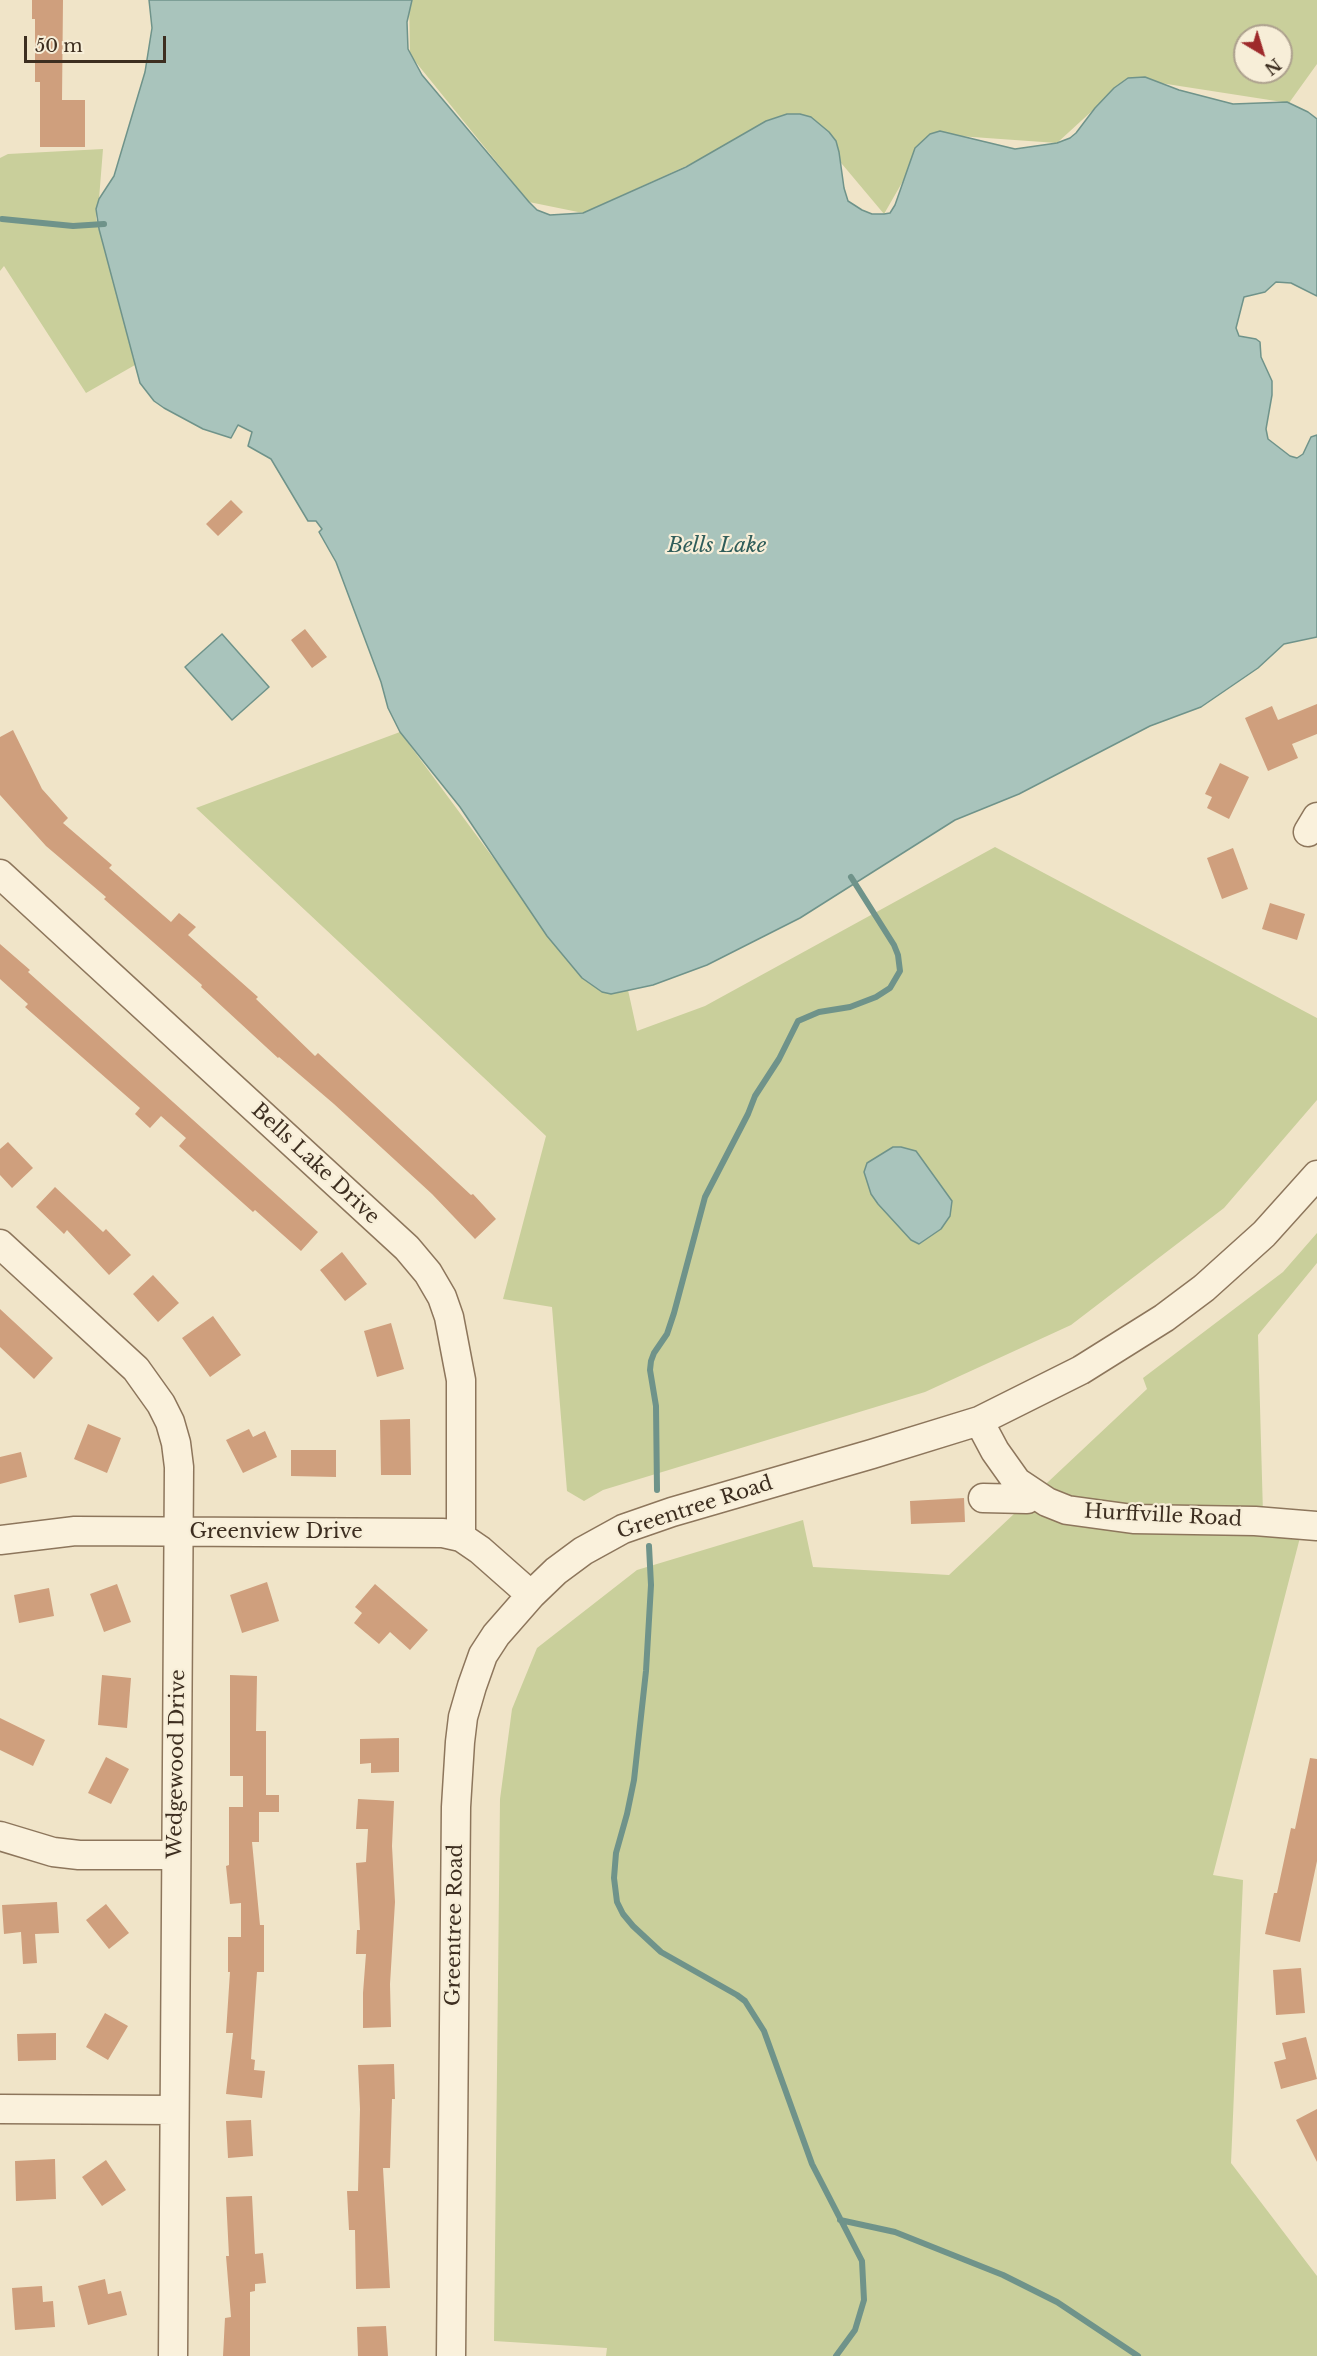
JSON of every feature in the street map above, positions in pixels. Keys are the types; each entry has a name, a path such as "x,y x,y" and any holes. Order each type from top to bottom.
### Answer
{"street":[{"name":"Bells Lake Drive","path":"0,874 407,1248 428,1274 442,1298 449,1317 461,1380 461,1537"},
{"name":"Greentree Road","path":"451,2356 456,1807 460,1742 463,1717 483,1655 496,1635 531,1595 556,1571 583,1551 623,1529 672,1512 979,1421 1081,1370 1164,1318 1235,1261 1270,1227 1317,1175"},
{"name":"Wedgewood Drive","path":"0,1244 136,1369 161,1404 170,1422 177,1451 179,1532 173,2356"},
{"name":"Hurffville Road","path":"979,1421 1007,1470 1017,1482 1034,1494 1067,1509 1133,1519 1255,1521 1317,1526"},
{"path":"983,1498 1027,1499 1034,1494"},
{"name":"Greenview Drive","path":"0,1540 75,1531 443,1533 461,1537 480,1550 531,1595"},
{"path":"0,1836 53,1852 79,1855 176,1855"},
{"path":"0,2109 174,2110"}],"green space":[{"path":"409,0 1317,0 1317,64 1289,103 1128,78 1057,143 930,134 884,214 800,114 583,213 529,202 410,55"},
{"path":"103,149 96,218 135,365 86,393 4,266 0,271 0,158 8,154"},
{"path":"400,732 582,978 628,990 637,1031 705,1006 995,847 1317,1018 1317,1100 1224,1208 1071,1325 925,1392 603,1490 584,1501 567,1491 552,1307 503,1299 546,1136 196,808"},
{"path":"1317,1233 1317,1263 1258,1335 1263,1514 1304,1522 1213,1875 1243,1880 1231,2163 1317,2276 1317,2356 606,2356 607,2348 494,2341 500,1799 512,1709 537,1648 637,1570 803,1520 813,1567 949,1575 1147,1389 1143,1378 1283,1272"}],"water":[{"name":"Bells Lake","path":"149,0 412,0 407,22 408,49 422,75 529,202 537,210 550,215 583,213 686,167 766,121 787,114 811,117 829,132 836,141 848,201 872,214 884,214 890,213 895,205 915,148 930,134 940,131 1015,149 1057,143 1076,133 1095,108 1114,88 1128,78 1145,77 1179,90 1233,104 1287,102 1308,112 1317,119 1317,296 1291,283 1276,282 1265,292 1244,297 1236,328 1239,336 1260,342 1261,357 1272,381 1266,429 1268,439 1290,456 1297,458 1303,454 1311,437 1317,435 1317,637 1284,644 1258,668 1201,707 1150,726 1019,794 955,820 800,918 707,965 653,985 611,994 602,992 582,978 547,936 460,807 400,732 388,708 381,682 336,562 319,532 322,529 316,521 308,521 271,459 248,446 252,432 238,425 231,438 203,429 154,401 140,383 99,229 96,209 99,199 114,176 145,72 152,28"},
{"path":"222,634 269,687 232,720 185,667"},
{"path":"893,1147 916,1151 952,1201 950,1216 941,1229 919,1244 911,1240 878,1204 871,1194 864,1172 867,1163"}],"building":[{"path":"32,0 63,0 62,100 85,100 85,147 40,147 40,82 35,82 35,19 32,19"},
{"path":"231,500 243,512 218,536 206,524"},
{"path":"305,629 327,657 312,668 291,640"},
{"path":"1317,704 1317,734 1292,744 1298,758 1268,771 1245,718 1272,706 1278,720"},
{"path":"13,730 42,789 68,818 63,823 112,865 109,868 171,922 179,913 196,927 188,935 258,997 256,999 315,1056 318,1053 471,1195 473,1194 496,1219 475,1239 432,1194 334,1104 278,1058 201,987 202,985 104,899 106,897 46,846 0,795 0,737"},
{"path":"1220,763 1249,777 1229,819 1207,808 1212,797 1205,794"},
{"path":"1233,848 1248,889 1222,899 1207,858"},
{"path":"1270,903 1305,914 1297,940 1262,929"},
{"path":"0,944 30,970 28,972 318,1232 301,1251 179,1146 186,1138 161,1116 150,1128 135,1114 140,1108 25,1007 28,1004 0,979"},
{"path":"8,1142 33,1168 12,1188 0,1175 0,1149"},
{"path":"55,1187 103,1232 106,1229 131,1255 109,1275 67,1230 64,1234 36,1207"},
{"path":"342,1252 367,1284 345,1301 320,1270"},
{"path":"153,1275 179,1303 158,1322 133,1294"},
{"path":"0,1309 53,1358 34,1379 0,1347"},
{"path":"213,1316 241,1355 210,1377 182,1338"},
{"path":"391,1323 404,1369 377,1377 364,1331"},
{"path":"410,1419 411,1475 381,1475 380,1420"},
{"path":"88,1424 121,1438 107,1473 74,1459"},
{"path":"249,1429 253,1437 265,1431 277,1457 243,1473 226,1440"},
{"path":"291,1450 336,1450 336,1477 291,1476"},
{"path":"21,1452 27,1477 0,1484 0,1457"},
{"path":"964,1498 965,1522 911,1524 910,1501"},
{"path":"267,1582 279,1621 242,1633 230,1595"},
{"path":"117,1584 131,1622 104,1632 90,1594"},
{"path":"375,1584 428,1630 410,1650 390,1632 379,1644 354,1623 362,1613 355,1607"},
{"path":"49,1588 54,1616 19,1623 14,1595"},
{"path":"102,1675 131,1678 127,1728 98,1725"},
{"path":"230,1675 257,1676 256,1731 266,1731 266,1795 279,1795 279,1812 259,1812 259,1842 252,1842 260,1925 264,1925 264,1972 257,1972 251,2059 255,2060 254,2070 265,2071 262,2098 226,2094 233,2033 226,2033 230,1972 228,1972 228,1937 241,1937 241,1903 230,1904 226,1866 229,1865 229,1807 243,1807 243,1776 230,1776"},
{"path":"0,1718 45,1740 33,1766 0,1750"},
{"path":"399,1738 399,1772 371,1773 371,1763 360,1764 360,1739"},
{"path":"106,1757 129,1769 111,1804 88,1793"},
{"path":"1310,1758 1317,1759 1317,1861 1300,1942 1265,1934 1274,1893 1277,1893 1291,1828 1295,1829"},
{"path":"358,1799 394,1801 392,1846 395,1902 390,1984 391,2027 363,2028 366,1954 356,1954 357,1930 360,1930 356,1863 366,1862 368,1829 356,1829"},
{"path":"57,1902 59,1933 35,1934 37,1963 23,1964 21,1932 4,1934 2,1905"},
{"path":"106,1904 129,1933 109,1949 86,1920"},
{"path":"1301,1968 1305,2013 1276,2015 1273,1970"},
{"path":"105,2013 128,2026 108,2060 86,2047"},
{"path":"56,2033 56,2060 18,2061 17,2034"},
{"path":"1306,2037 1317,2079 1281,2089 1274,2062 1286,2059 1282,2043"},
{"path":"394,2064 395,2099 392,2099 390,2168 383,2168 390,2288 356,2289 355,2230 349,2230 347,2191 358,2191 360,2109 358,2065"},
{"path":"1317,2109 1317,2162 1296,2120"},
{"path":"251,2120 253,2156 228,2158 226,2121"},
{"path":"55,2159 56,2199 16,2201 15,2161"},
{"path":"106,2160 126,2190 102,2206 82,2177"},
{"path":"252,2196 255,2254 263,2253 266,2283 255,2284 255,2291 250,2292 250,2356 223,2356 225,2318 231,2317 226,2256 229,2256 226,2197"},
{"path":"105,2279 108,2294 121,2291 127,2315 88,2325 78,2286"},
{"path":"42,2286 43,2302 53,2301 55,2327 15,2330 12,2288"},
{"path":"386,2326 388,2356 358,2356 357,2327"}],"waterway":[{"path":"2,219 73,226 104,224"},
{"path":"657,1490 656,1406 650,1370 651,1361 667,1334 674,1313 705,1197 755,1096 779,1059 798,1021 819,1012 850,1007 876,997 890,988 900,971 894,945 851,877"},
{"path":"649,1546 651,1585 646,1671 634,1780 616,1853 614,1878 617,1902 633,1926 661,1952 745,2001 764,2031 812,2164 862,2261 864,2300 855,2330 836,2356"},
{"path":"840,2220 895,2232 1003,2275 1057,2302 1138,2356"}]}
